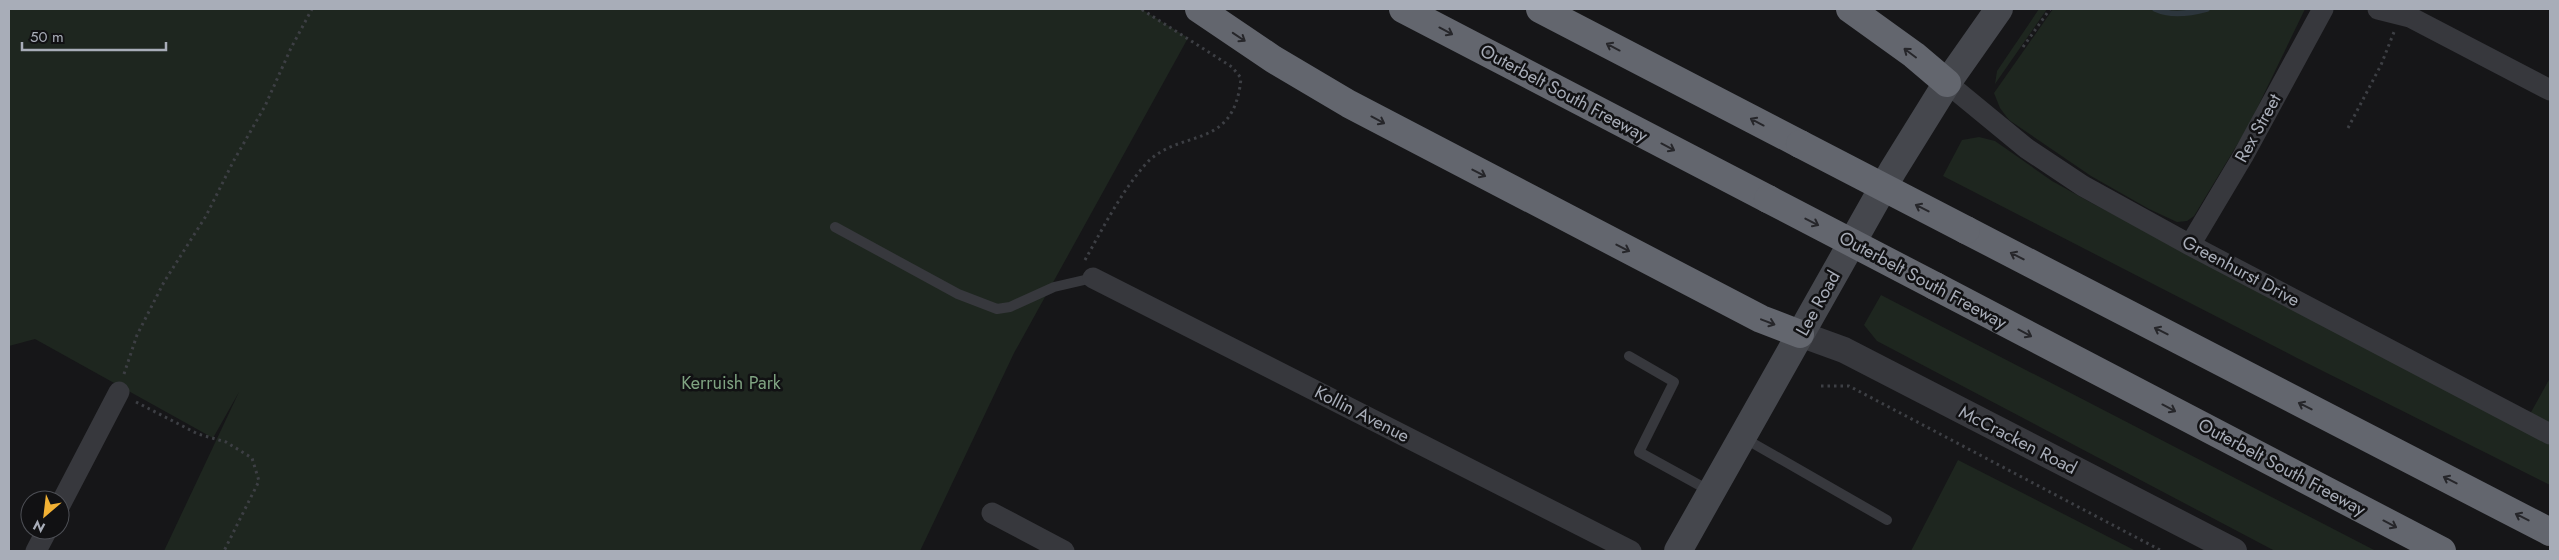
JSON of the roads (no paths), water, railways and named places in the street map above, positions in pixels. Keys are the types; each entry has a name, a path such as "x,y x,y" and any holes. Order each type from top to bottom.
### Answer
{"highway":[{"path":"1198,9 1273,59 1357,109 1760,319 1800,334"},
{"name":"Outerbelt South Freeway","path":"1403,9 2442,551"},
{"path":"1540,9 2550,532"},
{"path":"1850,9 1914,55 1948,84"}],"main road":[{"name":"Lee Road","path":"1678,551 1893,170 1994,16"}],"street":[{"name":"Rex Street","path":"2190,245 2243,156 2323,9"},
{"path":"2386,11 2410,17 2550,90"},
{"name":"Greenhurst Drive","path":"1948,84 1999,127 2083,186 2190,245 2550,434"},
{"name":"Kollin Avenue","path":"1083,280 1631,551"},
{"name":"McCracken Road","path":"1800,334 1844,350 2234,551"},
{"path":"69,490 127,396"},
{"path":"992,513 1064,551"}],"lane":[{"path":"835,227 958,294 998,309 1010,307 1054,287 1083,280"},
{"path":"1629,356 1674,382 1639,452 1711,491"},
{"path":"1741,437 1887,520"}],"waterway":[{"path":"2155,9 2167,13 2188,13 2207,9"}],"park label":[{"name":"Kerruish Park","path":"731,383"}]}
